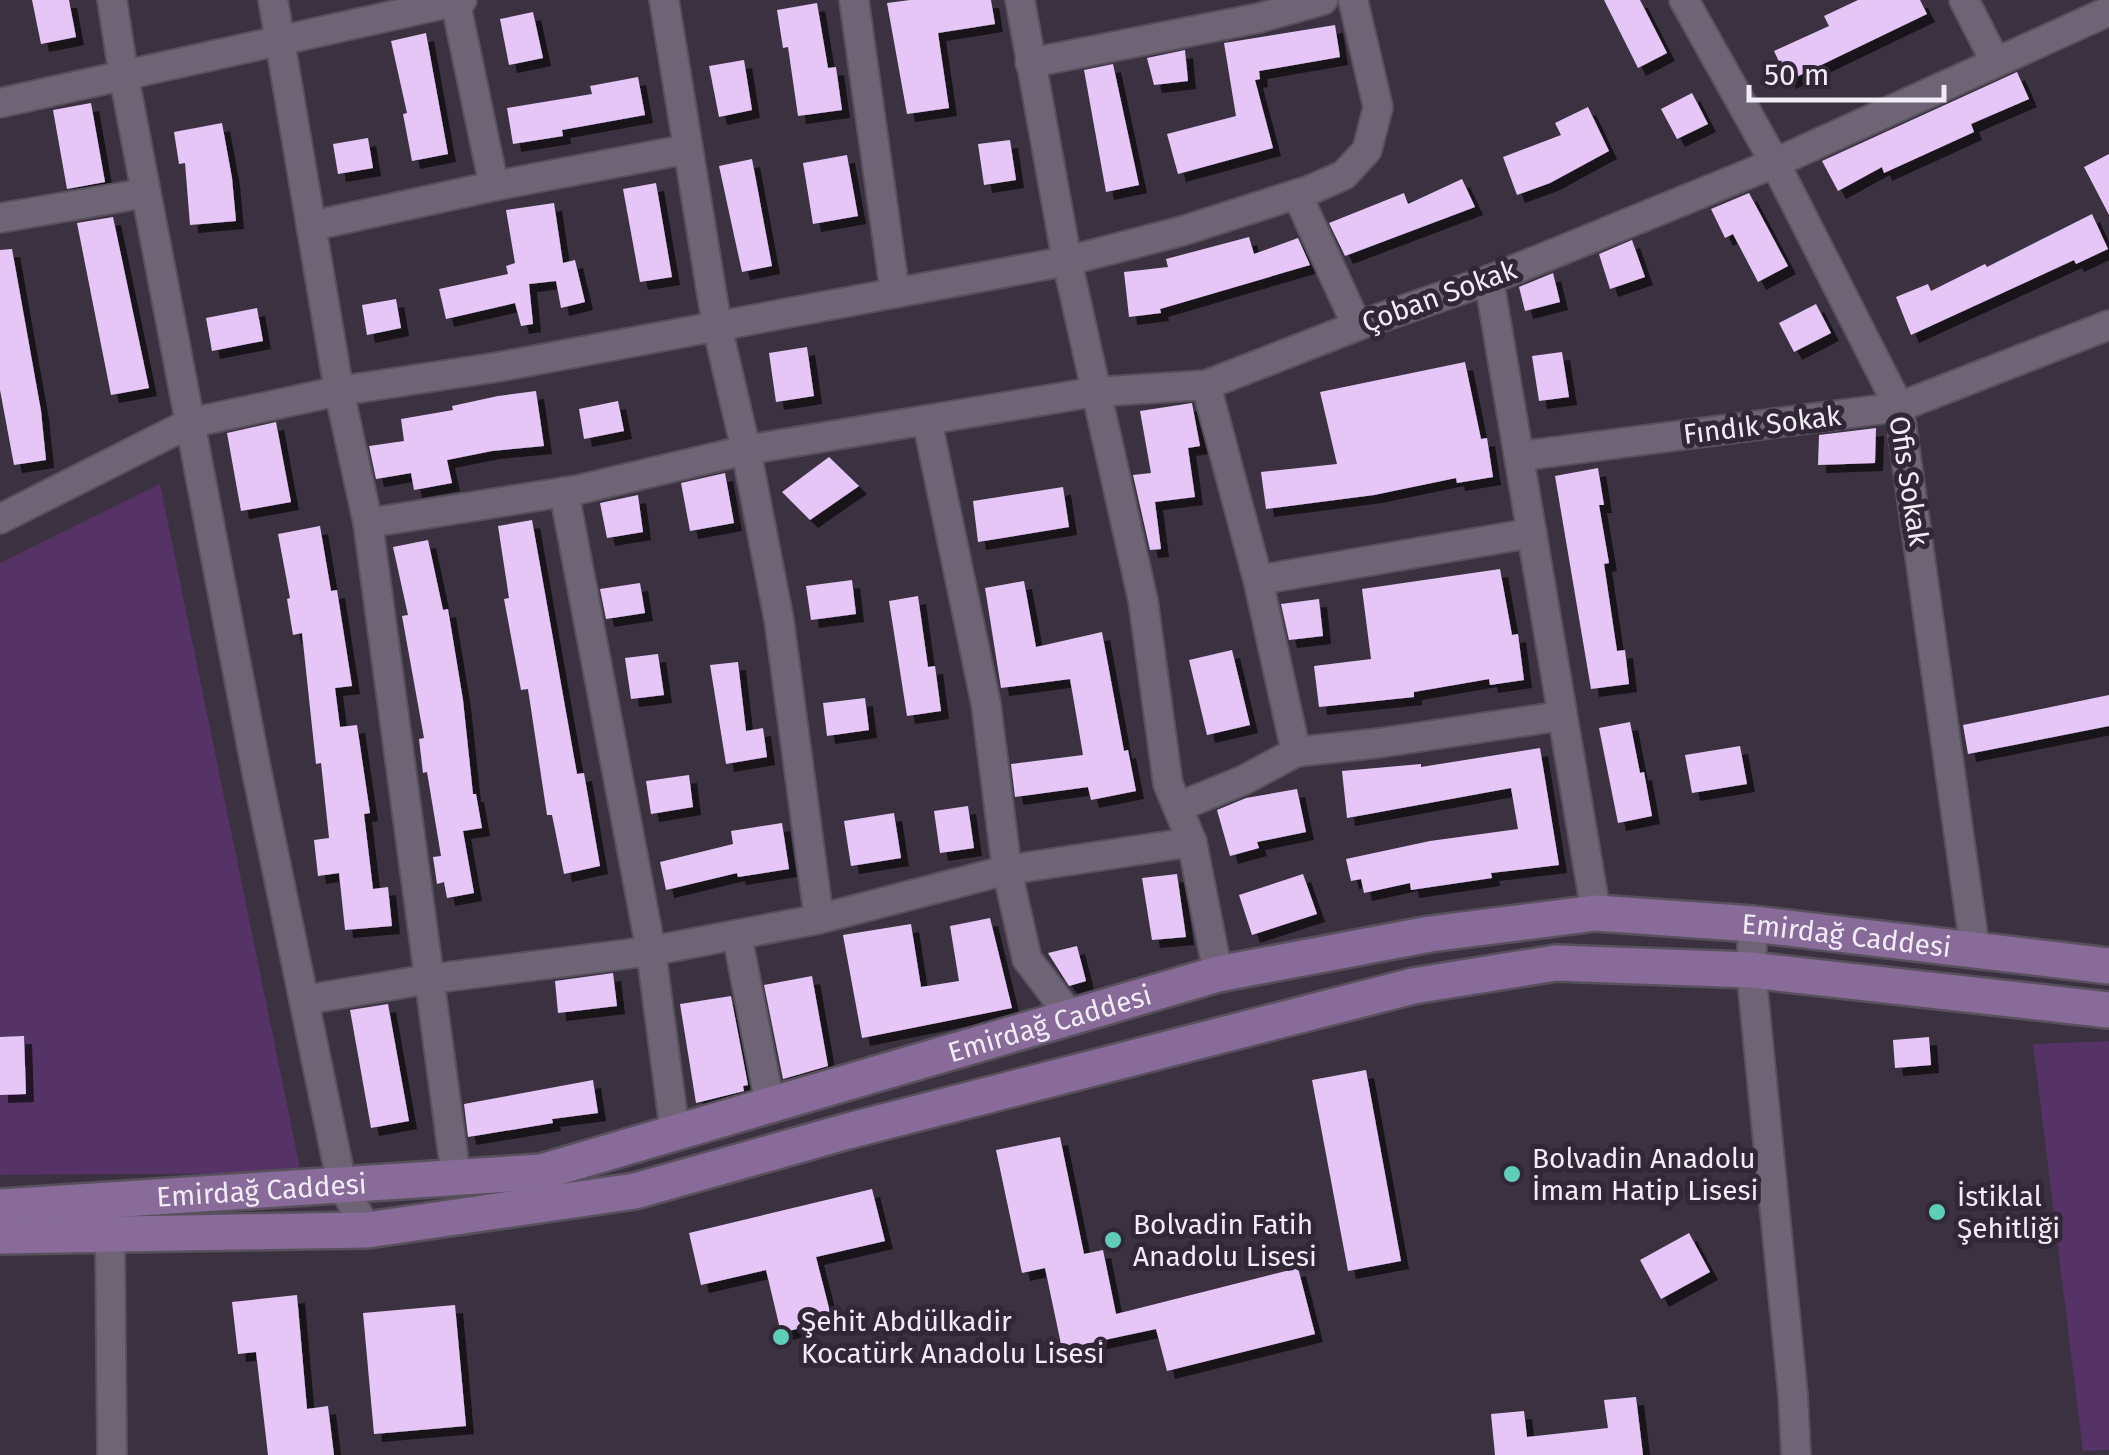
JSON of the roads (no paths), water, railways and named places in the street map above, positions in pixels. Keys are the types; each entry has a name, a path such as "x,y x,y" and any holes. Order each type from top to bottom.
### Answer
{"main road":[{"name":"Emirdağ Caddesi","path":"0,1206 541,1172 1218,974 1430,934 1596,912 1753,924 2109,966"},
{"name":"Emirdağ Caddesi","path":"0,1236 367,1230 635,1191 848,1131 1413,986 1556,963 1751,970 2109,1010"}],"street":[{"path":"112,0 190,423 342,1185 367,1230"},
{"path":"272,0 339,391 368,523 456,1178"},
{"path":"0,103 457,0 494,186"},
{"path":"664,0 717,326 779,620 819,919"},
{"path":"854,0 895,293"},
{"path":"1020,0 1067,262 1143,600 1168,784 1192,842 1218,974"},
{"path":"1030,63 1257,9 1323,0"},
{"path":"1,515 190,423 339,391 498,367 1067,262 1298,194 1344,174 1367,150 1378,107 1352,0"},
{"name":"Ofis Sokak","path":"1684,0 1775,163 1899,407 1975,950"},
{"path":"1964,0 1995,61"},
{"name":"Çoban Sokak","path":"368,523 564,492 746,450 1094,392 1206,385 1490,280 1775,163 2109,11"},
{"path":"312,226 688,149"},
{"path":"0,218 146,193"},
{"path":"1298,194 1357,326"},
{"path":"1490,280 1596,912"},
{"name":"Fındık Sokak","path":"1521,456 1899,407 2109,325"},
{"path":"1206,385 1258,580 1296,752"},
{"path":"927,420 986,704 1007,870 1027,959 1071,1017"},
{"path":"564,492 651,951 675,1132"},
{"path":"1258,580 1532,533"},
{"path":"1178,807 1244,780 1296,752 1561,716"},
{"path":"304,1000 429,979 651,951 819,919 1007,870 1192,842"},
{"path":"1753,924 1751,970 1796,1455"},
{"path":"737,934 770,1105"},
{"path":"110,1235 112,1455"}],"place":[{"name":"Bolvadin Anadolu İmam Hatip Lisesi","path":"1512,1174"},
{"name":"İstiklal Şehitliği","path":"1937,1212"},
{"name":"Bolvadin Fatih Anadolu Lisesi","path":"1113,1240"},
{"name":"Şehit Abdülkadir Kocatürk Anadolu Lisesi","path":"781,1337"}]}
